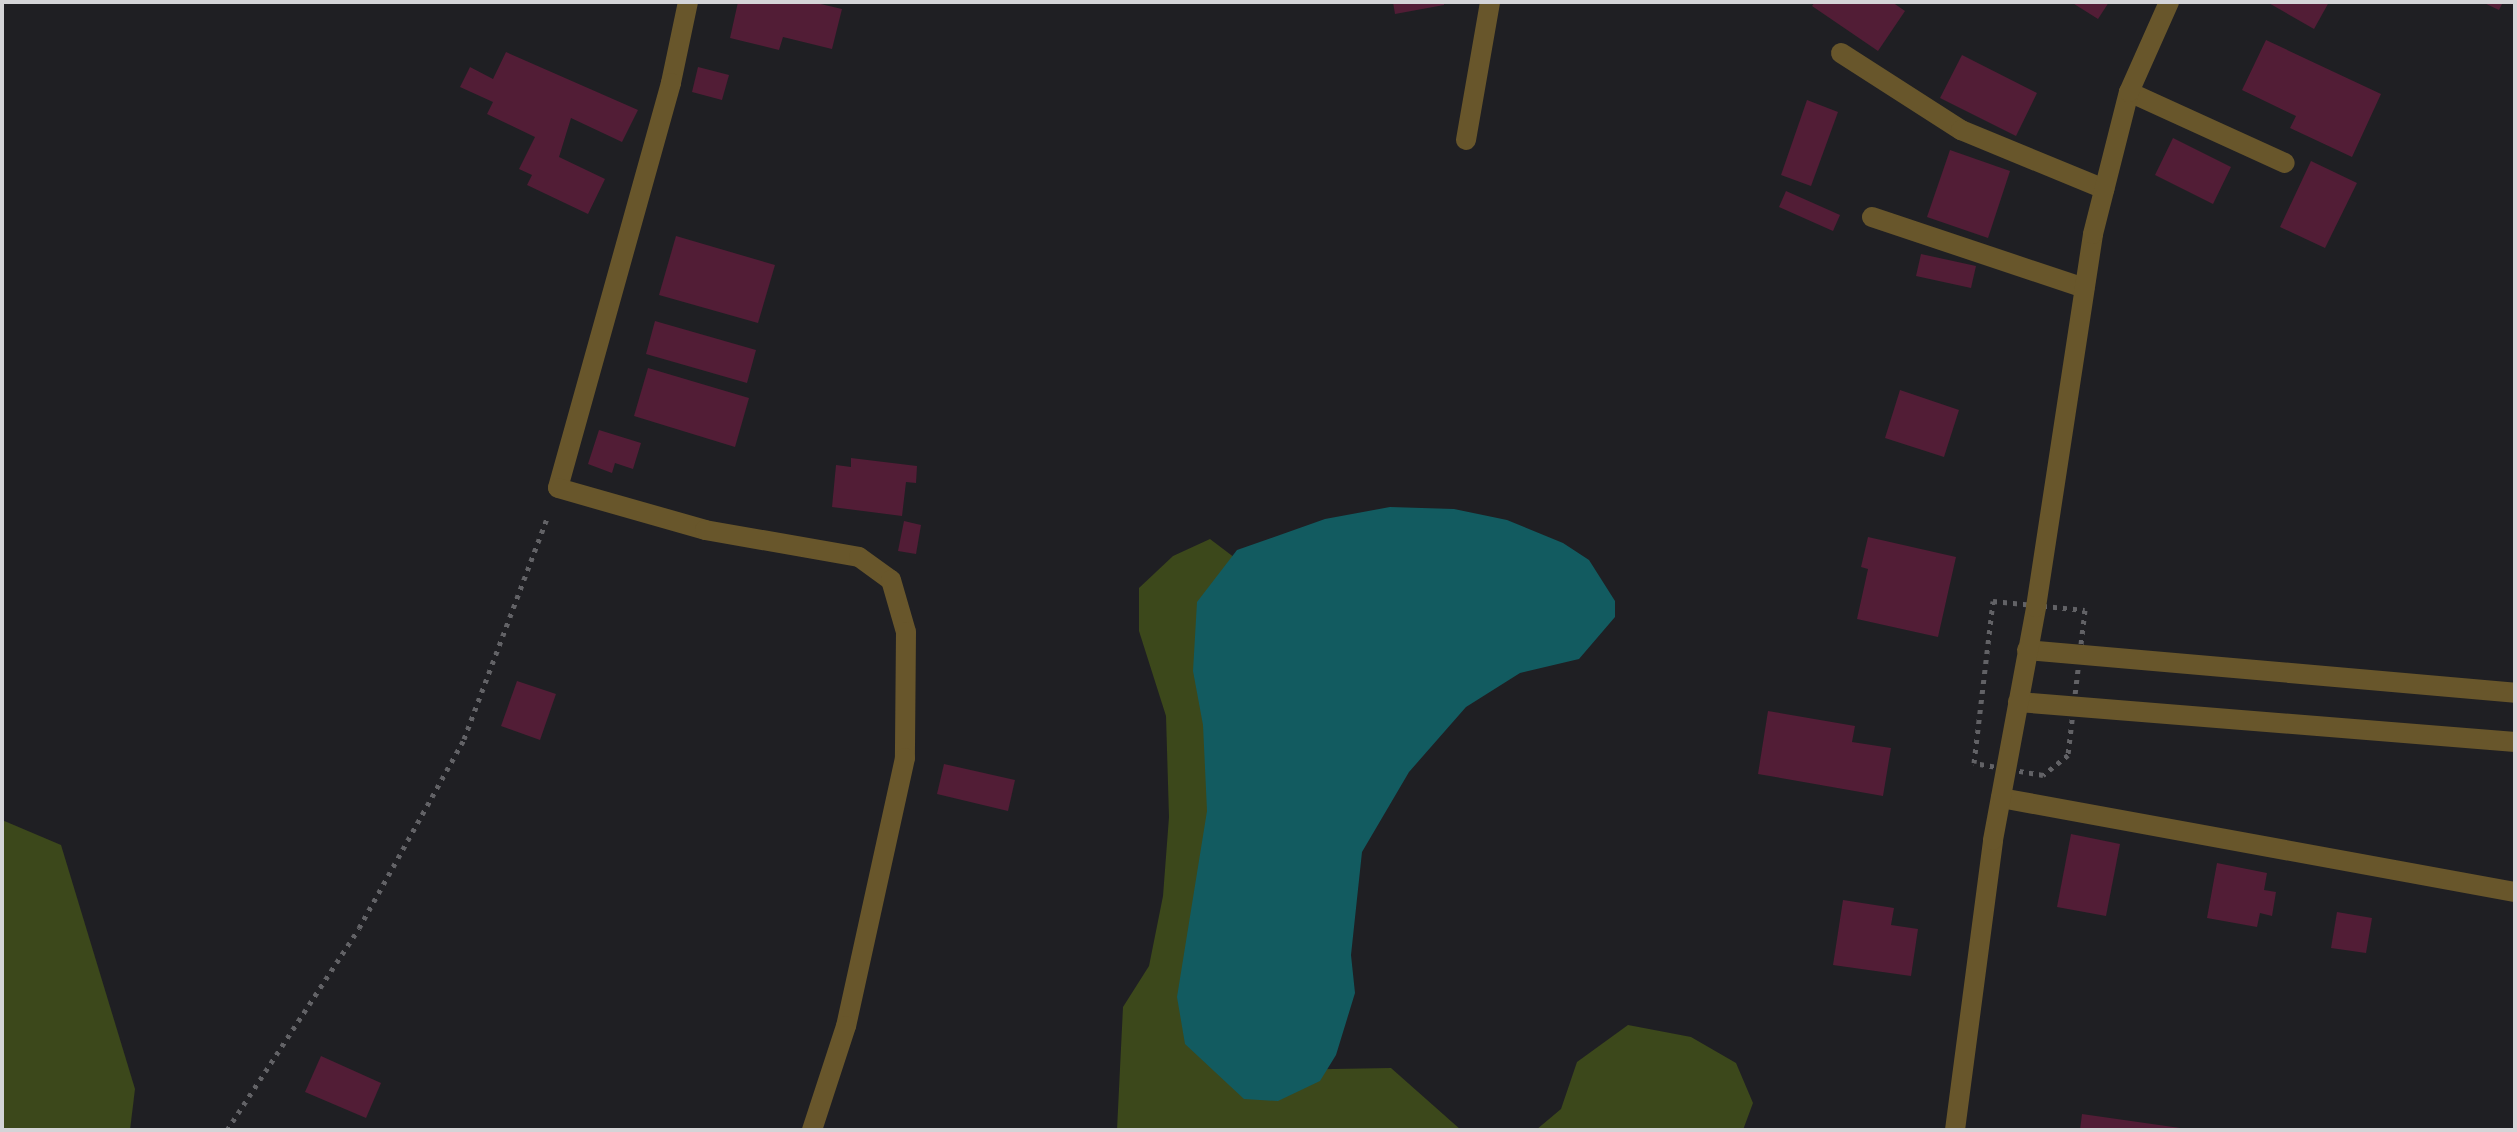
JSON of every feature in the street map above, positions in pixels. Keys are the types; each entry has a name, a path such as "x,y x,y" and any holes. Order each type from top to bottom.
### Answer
{"street":[{"path":"688,2 671,83 558,488 705,530 859,557 891,580 906,632 905,758 846,1026 812,1130"},
{"path":"1466,140 1490,2"},
{"path":"1955,1130 2001,798 2084,288 2104,189 2129,92 2169,2"},
{"path":"1841,53 1961,130 2104,189"},
{"path":"2129,92 2285,163"},
{"path":"1872,217 2084,288"},
{"path":"2027,650 2515,693"},
{"path":"2018,702 2515,742"},
{"path":"2001,798 2515,892"}],"path":[{"path":"227,1130 359,928 464,739 558,488"}],"green space":[{"path":"1210,539 1280,592 1277,1070 1391,1068 1461,1130 1117,1130 1123,1007 1149,966 1163,896 1169,817 1166,716 1139,631 1139,588 1173,556"},
{"path":"2,820 61,845 135,1089 130,1130 2,1130"},
{"path":"1628,1025 1691,1037 1736,1063 1753,1103 1743,1130 1536,1130 1561,1109 1577,1062"}],"water":[{"path":"1390,507 1454,509 1507,520 1563,543 1589,560 1615,601 1615,617 1579,659 1520,673 1466,707 1409,772 1362,852 1351,955 1355,993 1336,1055 1320,1081 1278,1101 1244,1099 1185,1044 1177,997 1207,811 1203,725 1193,671 1197,602 1237,550 1325,519"}],"building":[{"path":"738,2 812,2 842,9 832,49 783,37 779,50 730,38"},
{"path":"1393,2 1444,2 1444,5 1395,14"},
{"path":"1815,2 1892,2 1905,11 1878,51 1812,6"},
{"path":"2071,2 2109,2 2098,19"},
{"path":"2267,2 2329,2 2314,29"},
{"path":"2482,2 2503,2 2499,10"},
{"path":"2266,40 2381,94 2352,157 2290,128 2296,116 2242,90"},
{"path":"506,52 638,110 622,142 571,118 559,157 605,179 588,214 527,185 532,175 519,169 535,137 487,114 493,102 460,87 470,67 493,79"},
{"path":"1962,55 2037,93 2016,136 1940,98"},
{"path":"698,67 729,75 722,100 692,92"},
{"path":"1807,100 1838,112 1811,186 1781,175"},
{"path":"2173,138 2231,167 2213,204 2155,175"},
{"path":"1950,150 2010,171 1988,238 1927,217"},
{"path":"2311,161 2357,183 2325,248 2280,227"},
{"path":"1786,191 1840,215 1833,231 1779,207"},
{"path":"676,236 775,265 758,323 659,295"},
{"path":"1921,254 1976,266 1971,288 1916,276"},
{"path":"655,321 756,350 747,383 646,354"},
{"path":"648,368 749,398 735,447 634,416"},
{"path":"1900,390 1959,410 1944,457 1885,438"},
{"path":"599,430 641,443 633,469 615,463 612,473 588,464"},
{"path":"851,458 917,466 916,483 906,482 902,516 832,507 836,465 851,467"},
{"path":"904,521 921,525 916,554 898,551"},
{"path":"1868,537 1956,557 1938,637 1857,619 1868,569 1861,567"},
{"path":"517,681 556,694 540,740 501,726"},
{"path":"1768,711 1855,726 1852,742 1891,748 1883,796 1758,774"},
{"path":"944,764 1015,780 1008,811 937,794"},
{"path":"2071,834 2120,844 2106,916 2057,907"},
{"path":"2217,863 2267,873 2264,890 2276,892 2272,916 2260,913 2257,927 2207,918"},
{"path":"1843,900 1894,908 1891,925 1918,929 1911,976 1833,965"},
{"path":"2337,912 2372,918 2366,953 2331,948"},
{"path":"321,1056 381,1083 366,1118 305,1092"},
{"path":"2082,1114 2180,1128 2180,1130 2080,1130"}]}
